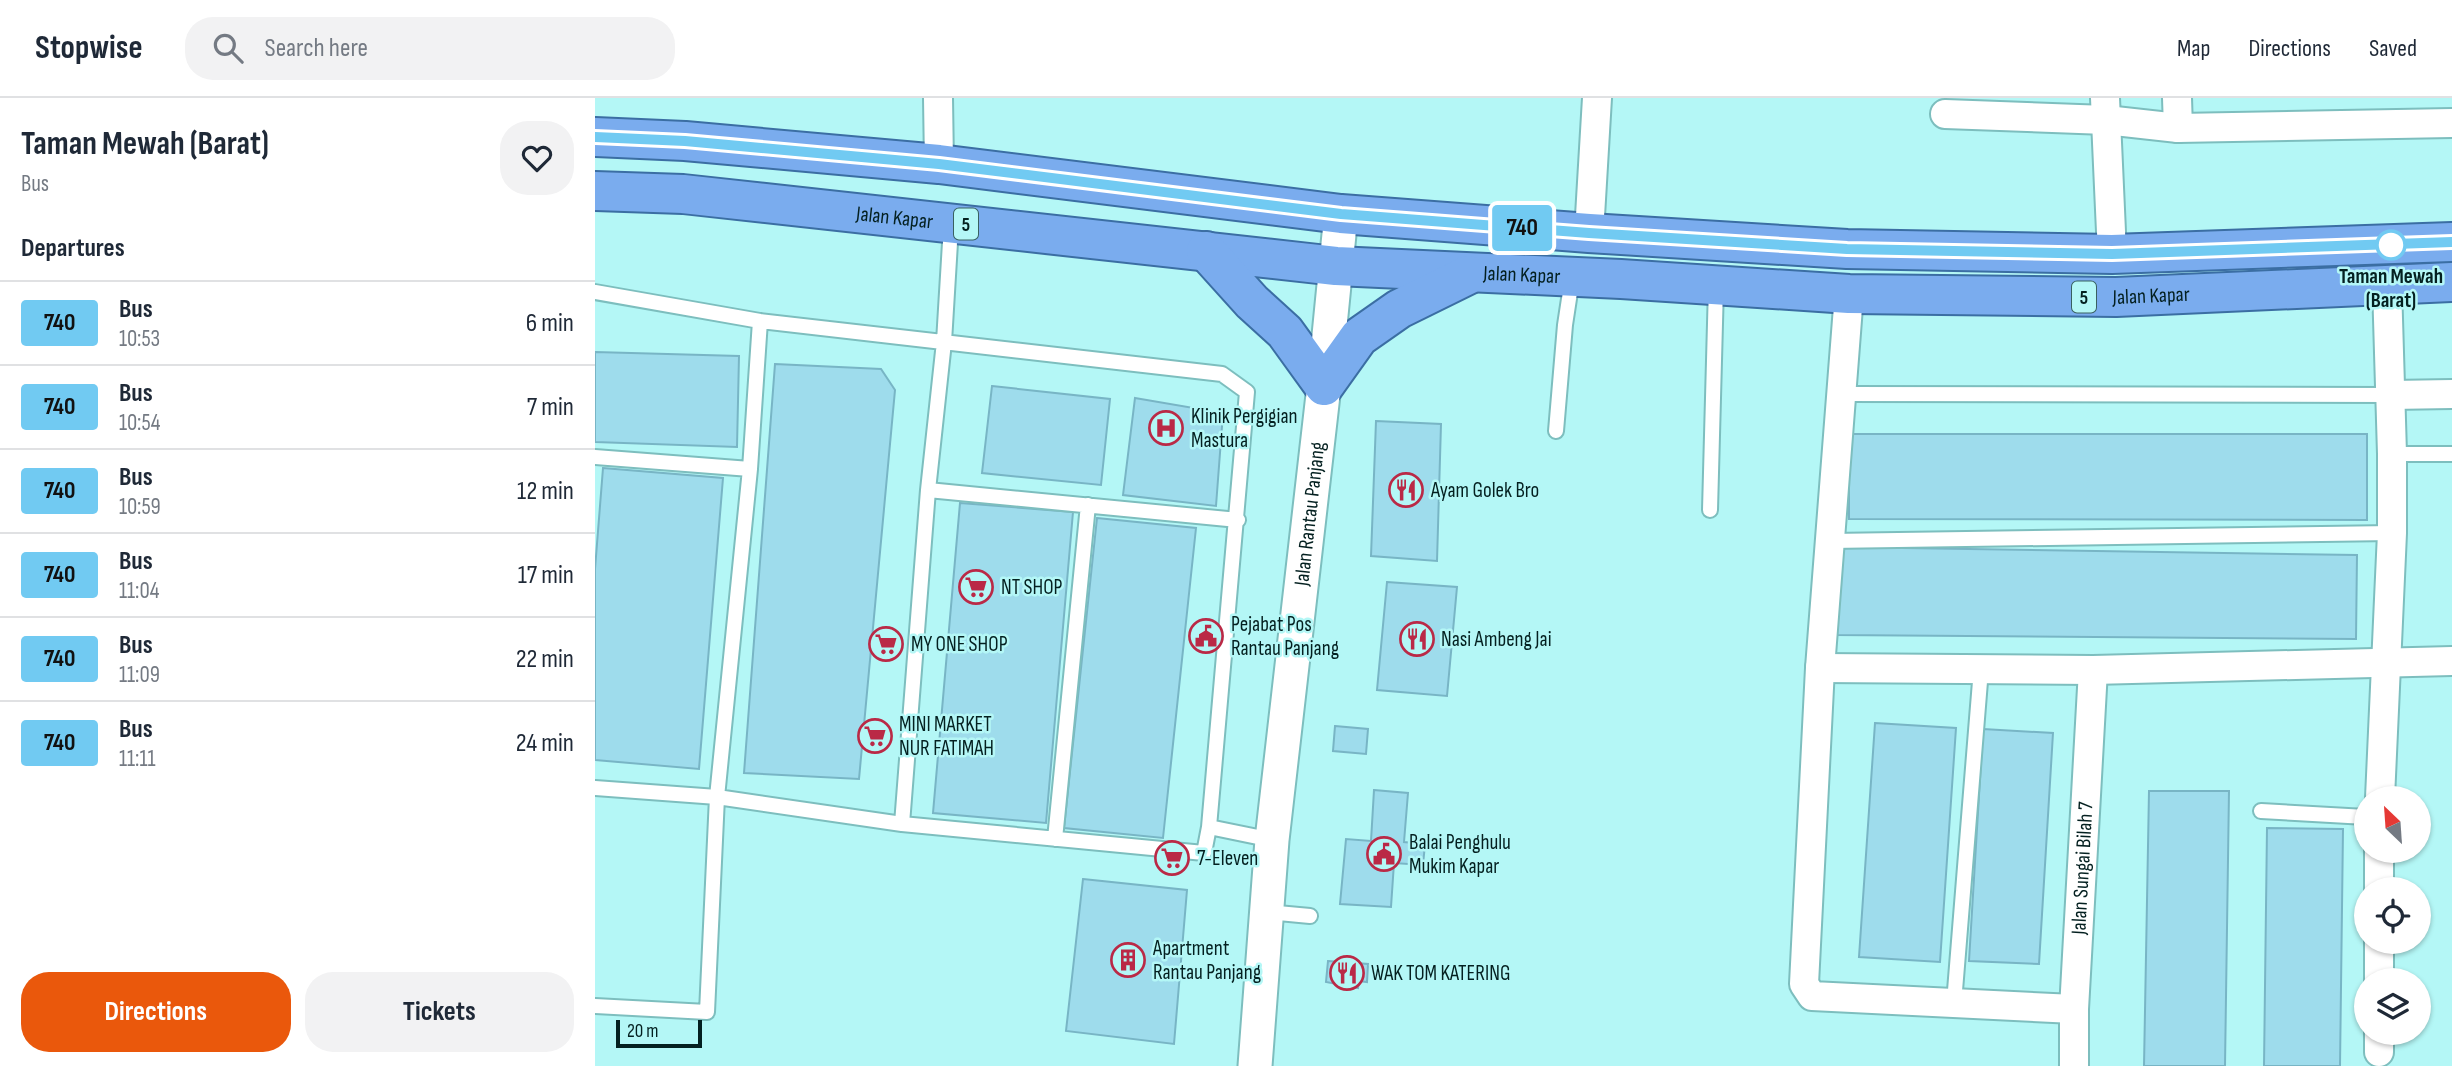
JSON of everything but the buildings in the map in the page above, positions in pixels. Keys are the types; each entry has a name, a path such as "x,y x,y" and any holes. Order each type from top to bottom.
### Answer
{"highway":[{"name":"Jalan Kapar","path":"595,137 685,141 939,164 1341,214 1847,249 2112,254 2452,242"},
{"name":"Jalan Kapar","path":"595,191 683,194 1336,266 1849,294 2116,297 2452,282"},
{"path":"1206,251 1252,302 1285,332 1324,386 1359,337 1399,309 1473,272"}],"street":[{"path":"938,98 939,164"},
{"path":"1589,233 1597,98"},
{"path":"2177,98 2178,128"},
{"path":"2106,109 2112,254"},
{"path":"1945,114 2106,109 2178,128 2452,122"},
{"name":"Jalan Rantau Panjang","path":"1255,1066 1272,840 1341,214"},
{"path":"2381,786 2392,533 2387,285"},
{"path":"1849,294 1821,668 1804,984 1812,996 2074,1009"},
{"path":"2391,395 2452,394"},
{"path":"1821,668 2093,670 2452,661"},
{"name":"Jalan Sungai Bilah 7","path":"2074,1066 2074,1009 2093,670"}],"lane":[{"path":"902,824 928,490 944,342 951,223"},
{"path":"1556,431 1572,277"},
{"path":"1710,510 1716,285"},
{"path":"595,292 760,321 1222,374 1247,392 1238,520 1209,827 1204,853 902,824 717,797 595,788"},
{"path":"595,1006 707,1012 717,797 750,469 760,321"},
{"path":"1842,394 2391,395"},
{"path":"2392,454 2452,454"},
{"path":"595,457 750,469"},
{"path":"928,490 1238,520"},
{"path":"1055,839 1088,505"},
{"path":"1830,541 2392,533"},
{"path":"1954,1003 1981,669"},
{"path":"2262,811 2354,816"},
{"path":"1209,827 1272,840"},
{"path":"1266,912 1310,916"}],"bus line":[{"name":"740","path":"595,137 685,141 939,164 1341,214 1847,249 2112,254 2452,242"}],"place":[{"name":"Taman Mewah (Barat)","path":"2391,245"},
{"name":"Klinik Pergigian Mastura","path":"1166,428"},
{"name":"Ayam Golek Bro","path":"1406,490"},
{"name":"NT SHOP","path":"976,587"},
{"name":"Pejabat Pos Rantau Panjang","path":"1206,636"},
{"name":"Nasi Ambeng Jai","path":"1417,639"},
{"name":"MY ONE SHOP","path":"886,644"},
{"name":"MINI MARKET NUR FATIMAH","path":"875,736"},
{"name":"Balai Penghulu Mukim Kapar","path":"1384,854"},
{"name":"7-Eleven","path":"1172,858"},
{"name":"Apartment Rantau Panjang","path":"1128,960"},
{"name":"WAK TOM KATERING","path":"1347,973"}]}
